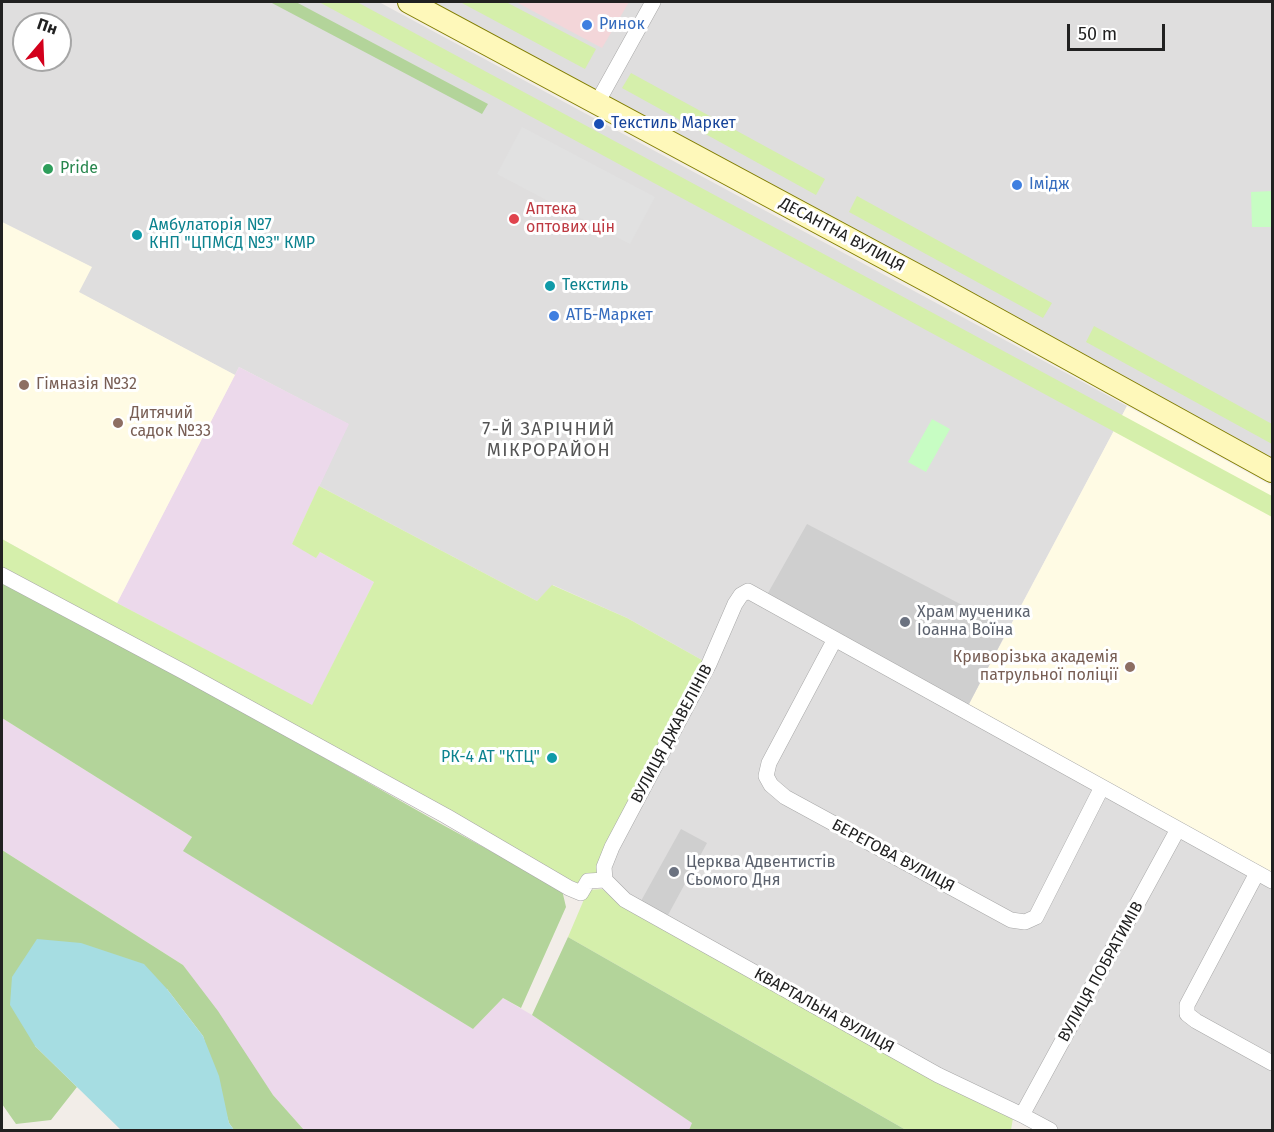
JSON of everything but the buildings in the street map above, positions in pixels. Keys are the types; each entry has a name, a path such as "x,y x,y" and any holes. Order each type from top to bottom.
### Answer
{"main road":[{"name":"ДЕСАНТНА ВУЛИЦЯ","path":"409,2 960,298 1272,471"}],"street":[{"path":"597,103 653,2"},
{"path":"2,575 425,804 569,888 581,893 588,881 605,880"},
{"name":"ВУЛИЦЯ ДЖАВЕЛІНІВ","path":"605,880 604,867 612,847 709,664 741,595 748,591 835,639"},
{"path":"835,639 1272,881"},
{"name":"БЕРЕГОВА ВУЛИЦЯ","path":"835,639 769,763 766,776 771,785 785,797 1011,920 1025,922 1035,917 1102,787"},
{"name":"ВУЛИЦЯ ПОБРАТИМІВ","path":"1022,1115 1178,829"},
{"path":"1257,873 1187,1005 1188,1014 1197,1021 1272,1063"},
{"name":"КВАРТАЛЬНА ВУЛИЦЯ","path":"605,880 625,900 938,1075 1050,1131"}],"shaded area":[{"path":"2,2 379,2 1127,406 965,711 1272,881 1272,1130 1050,1130 625,901 604,867 709,664 627,618 553,585 537,601 319,486 348,424 239,367 235,375 78,292 91,267 2,222"},
{"path":"409,2 1272,2 1272,471"},
{"name":"Ринок","path":"516,2 629,2 602,48"},
{"path":"522,127 655,197 630,244 497,174"},
{"name":"Дитячий садок №33","path":"2,222 92,267 79,292 235,375 117,603 2,539"},
{"path":"239,367 349,424 292,544 316,557 320,552 374,582 312,706 117,603"},
{"name":"Криворізька академія патрульної поліції","path":"1127,406 1272,486 1272,876 968,706"},
{"path":"807,524 1008,629 968,706 768,593"},
{"path":"2,718 192,837 184,851 473,1029 503,998 693,1123 689,1130 304,1130 273,1095 183,965 2,850"},
{"name":"Церква Адвентистів Сьомого Дня","path":"681,829 707,843 668,915 641,901"}],"green space":[{"path":"270,2 296,2 488,104 482,114"},
{"path":"319,2 357,2 1272,496 1272,517"},
{"path":"460,2 506,2 596,49 585,69"},
{"path":"631,73 825,179 816,195 622,88"},
{"path":"1272,191 1272,227 1252,227 1251,192"},
{"path":"857,196 1052,303 1043,318 849,212"},
{"path":"1094,326 1272,424 1272,444 1086,342"},
{"path":"932,419 950,429 926,472 908,462"},
{"path":"319,486 537,601 552,585 627,618 709,664 604,867 581,893 2,575 2,539 117,603 312,705 374,582 320,552 316,558 292,544"},
{"path":"2,575 562,890 566,907 521,1008 503,998 473,1029 183,851 192,837 2,718"},
{"path":"2,850 183,965 218,1011 273,1095 304,1130 234,1130 229,1123 203,1036 167,989 35,1046 77,1087 51,1120 16,1124 2,1104"},
{"path":"602,889 621,904 1013,1118 1011,1130 906,1130 568,937 588,890"},
{"path":"568,937 906,1130 689,1130 692,1123 532,1015"}],"water":[{"path":"37,939 81,943 144,964 167,989 203,1036 219,1076 229,1123 234,1130 121,1130 35,1046 10,1005 12,977"}],"place":[{"name":"Ринок","path":"587,25"},
{"name":"Текстиль Маркет","path":"599,124"},
{"name":"Pride","path":"48,169"},
{"name":"Імідж","path":"1017,185"},
{"name":"Аптека оптових цін","path":"514,219"},
{"name":"Амбулаторія №7 КНП \"ЦПМСД №3\" КМР","path":"137,235"},
{"name":"Текстиль","path":"550,286"},
{"name":"АТБ-Маркет","path":"554,316"},
{"name":"Гімназія №32","path":"24,385"},
{"name":"Дитячий садок №33","path":"118,423"},
{"name":"Храм мученика Іоанна Воїна","path":"905,622"},
{"name":"Криворізька академія патрульної поліції","path":"1130,667"},
{"name":"РК-4 АТ \"КТЦ\"","path":"552,758"},
{"name":"Церква Адвентистів Сьомого Дня","path":"674,872"}],"district":[{"name":"7-Й ЗАРІЧНИЙ МІКРОРАЙОН","path":"549,440"}]}
